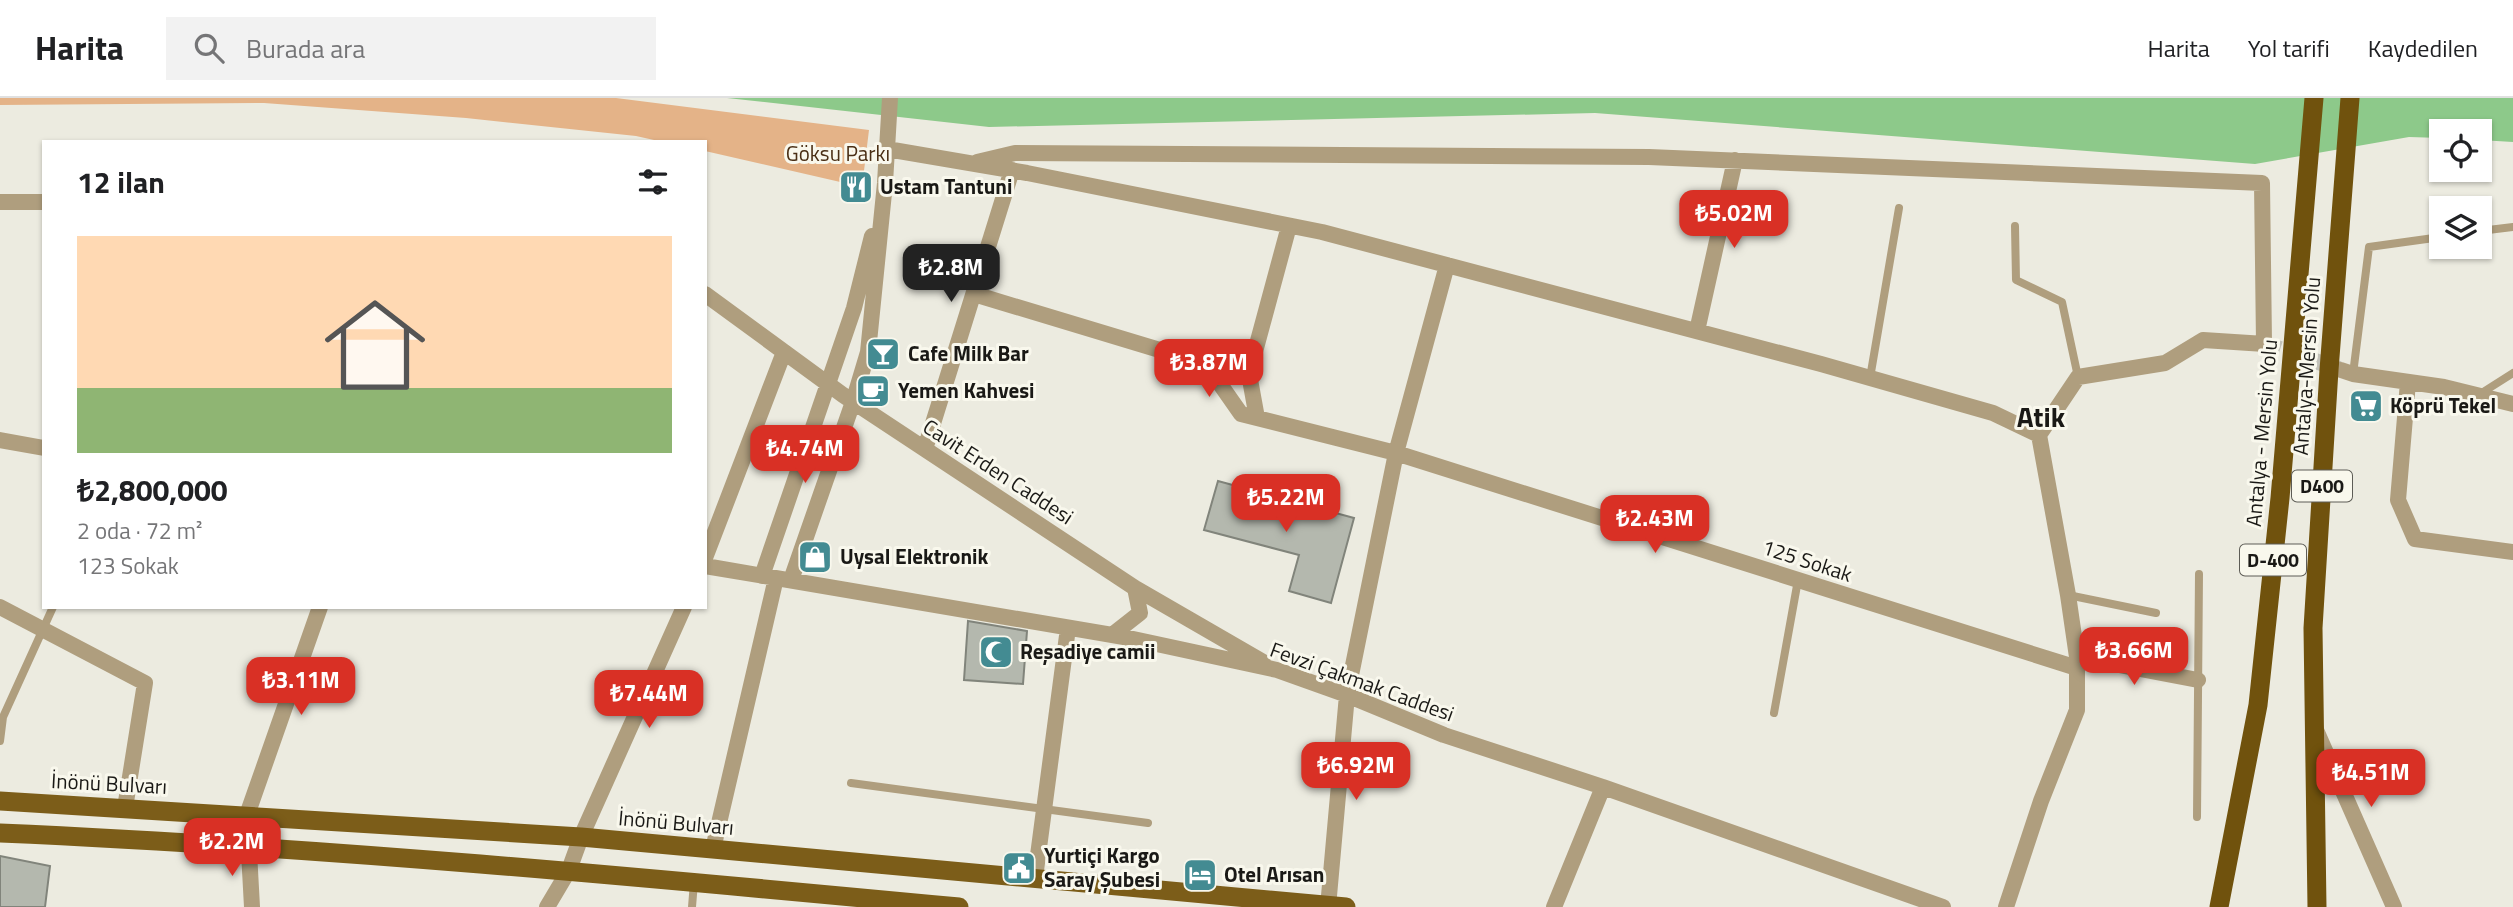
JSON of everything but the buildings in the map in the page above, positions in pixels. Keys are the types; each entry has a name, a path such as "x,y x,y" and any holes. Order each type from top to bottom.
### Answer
{"highway":[{"name":"Antalya - Mersin Yolu","path":"2218,907 2258,705 2280,498 2314,98"},
{"name":"Antalya-Mersin Yolu","path":"2317,907 2313,628 2350,98"}],"main road":[{"name":"İnönü Bulvarı","path":"0,801 581,837 1334,906"},
{"path":"0,833 249,847 569,870 959,907"}],"street":[{"path":"777,578 853,402 868,352 885,183 890,98"},
{"path":"887,149 1012,170 1289,226 1447,265 1993,413 2039,435"},
{"path":"970,163 1015,153 1649,157 2262,183 2264,343 2203,340 2165,363 2078,377 2039,435 2068,595 2077,663 2077,710 2041,801 2006,907"},
{"path":"1697,331 1735,160"},
{"path":"925,449 1012,170"},
{"path":"713,849 777,578 798,469 854,308 885,183"},
{"path":"0,202 42,202"},
{"path":"1249,416 1250,374 1289,226"},
{"path":"1334,906 1347,695 1396,453 1447,265"},
{"path":"974,294 1206,364 1250,374"},
{"name":"Cavit Erden Caddesi","path":"707,295 853,402 1135,588 1278,670"},
{"path":"707,553 784,352"},
{"path":"1206,364 1249,416"},
{"path":"2347,372 2444,387 2513,404"},
{"path":"2409,382 2398,500 2415,539 2513,552"},
{"name":"125 Sokak","path":"1249,416 1396,453 1798,580 2077,663 2198,680"},
{"path":"0,439 42,448"},
{"name":"Fevzi Çakmak Caddesi","path":"707,566 1112,635 1278,670 1444,735 1603,787 1943,907"},
{"path":"1112,635 1140,613 1135,588"},
{"path":"0,607 145,683 125,808"},
{"path":"252,907 247,815 319,609"},
{"path":"547,907 569,870 581,837 683,609"},
{"path":"1035,878 1068,628"},
{"path":"2314,726 2394,907"},
{"path":"1554,907 1603,787"}],"lane":[{"path":"1871,378 1899,208"},
{"path":"2015,226 2016,281 2062,302 2078,377"},
{"path":"2492,230 2513,227"},
{"path":"2347,372 2368,247 2429,239"},
{"path":"2477,396 2513,373"},
{"path":"746,451 798,469"},
{"path":"2197,817 2199,574"},
{"path":"1774,713 1798,580"},
{"path":"2068,595 2156,613"},
{"path":"0,741 3,717 52,609"},
{"path":"851,783 1148,823"},
{"path":"692,907 694,882"}],"green space":[{"name":"Göksu Parkı","path":"0,98 616,98 869,130 862,187 707,151 707,140 654,140 466,118 264,103 0,105"}],"shaded area":[{"path":"727,98 2513,98 2513,142 2492,141 2492,119 2429,119 2429,138 2409,137 2255,164 1595,113 989,127"}],"tunnel":[{"path":"2265,344 2339,369"}],"place":[{"name":"Ustam Tantuni","path":"856,187"},
{"name":"Cafe Milk Bar","path":"883,354"},
{"name":"Yemen Kahvesi","path":"873,391"},
{"name":"Köprü Tekel","path":"2366,406"},
{"name":"Uysal Elektronik","path":"815,557"},
{"name":"Reşadiye camii","path":"996,652"},
{"name":"Yurtiçi Kargo Saray Şubesi","path":"1019,868"},
{"name":"Otel Arısan","path":"1200,875"}],"district":[{"name":"Atik","path":"2041,417"}]}
